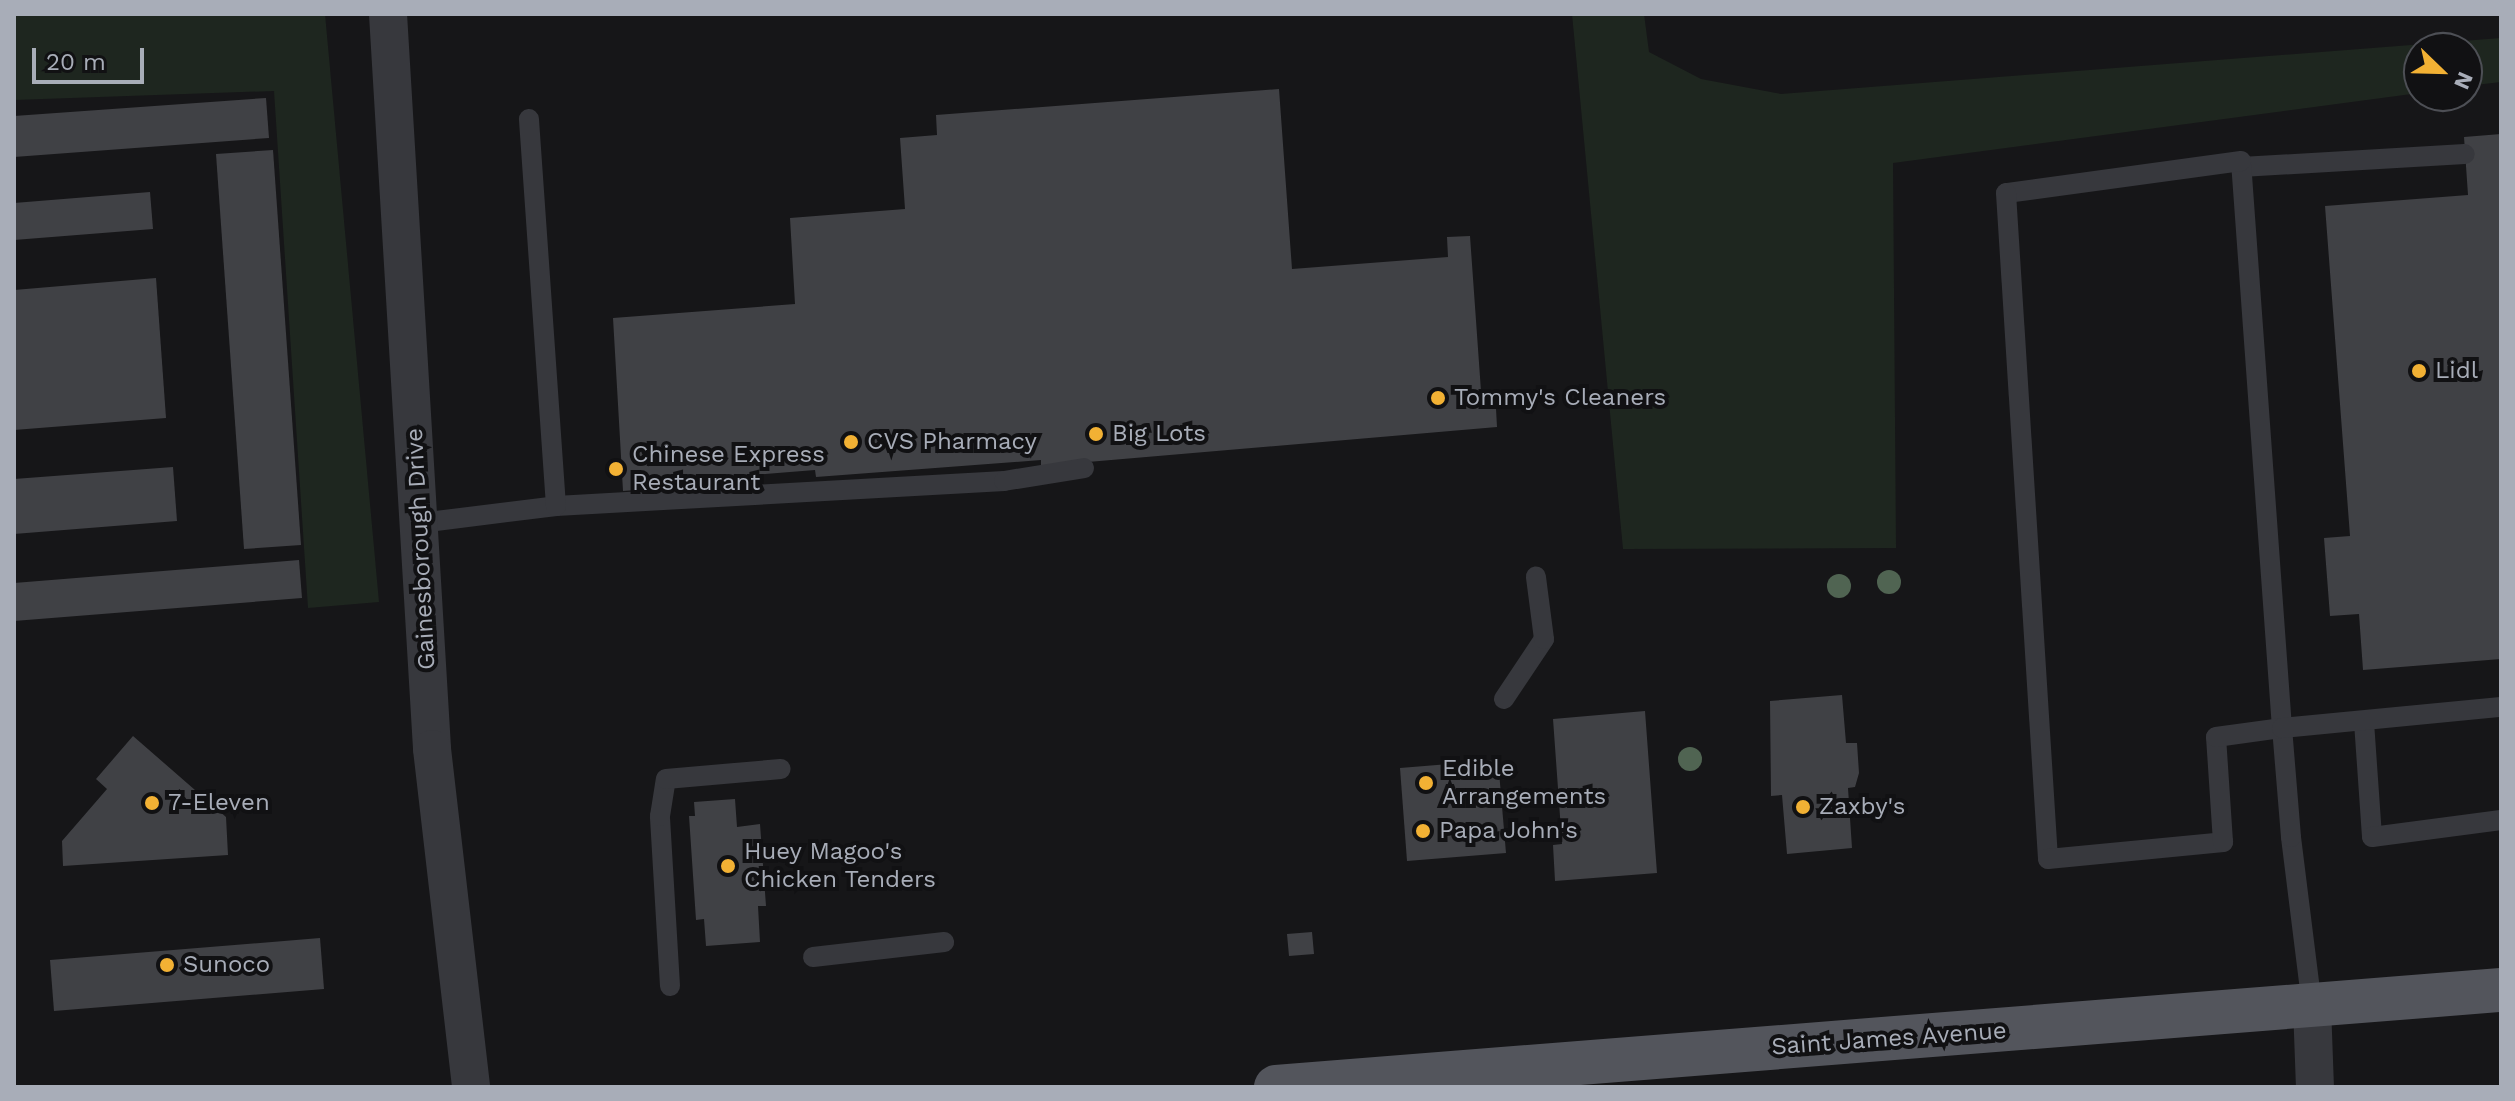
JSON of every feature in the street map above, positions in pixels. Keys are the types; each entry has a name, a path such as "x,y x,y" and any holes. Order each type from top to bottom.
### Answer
{"main road":[{"name":"Saint James Avenue","path":"1276,1087 2501,990"}],"street":[{"name":"Gainesborough Drive","path":"388,14 432,749 474,1085"},
{"path":"2312,1006 2315,1087"}],"lane":[{"path":"529,119 556,506"},
{"path":"2241,167 2465,154"},
{"path":"2312,1006 2282,728 2241,161 2006,193 2048,859 2223,842 2216,737 2282,728 2501,707"},
{"path":"420,523 556,506 1004,481 1084,468"},
{"path":"1504,699 1544,639 1536,577"},
{"path":"2364,722 2372,837 2501,820"},
{"path":"670,986 660,816 666,779 781,769"},
{"path":"813,957 944,942"}],"shaded area":[{"path":"14,14 325,14 379,602 308,608 274,91 14,100"},
{"path":"1572,14 1644,14 1649,52 1701,79 1781,94 2403,46 2403,95 1893,163 1896,548 1623,549"},
{"path":"2501,38 2501,82 2483,84 2483,39"}],"building":[{"path":"1279,89 1292,269 1448,257 1447,237 1470,236 1481,391 1495,390 1497,427 1041,466 1041,460 816,477 815,470 661,482 662,488 623,491 613,318 795,304 790,218 905,209 900,138 937,135 936,115"},
{"path":"266,98 269,138 14,157 14,116"},
{"name":"Lidl","path":"2501,134 2501,659 2363,670 2359,614 2330,616 2324,538 2350,536 2325,206 2468,195 2464,137"},
{"path":"273,150 301,545 244,549 216,154"},
{"path":"150,192 153,229 14,240 14,203"},
{"path":"156,278 166,418 14,430 14,290"},
{"path":"173,467 177,521 14,534 14,479"},
{"path":"299,560 302,598 14,621 14,583"},
{"path":"1842,695 1846,743 1857,743 1859,773 1855,787 1848,788 1852,848 1787,854 1782,795 1771,796 1770,701"},
{"path":"1645,711 1657,873 1555,881 1553,845 1562,844 1553,719"},
{"name":"7-Eleven","path":"133,736 226,817 228,855 63,866 62,841 107,789 96,779"},
{"path":"1498,760 1506,853 1407,861 1400,768"},
{"name":"Huey Magoo's Chicken Tenders","path":"735,799 737,827 760,824 766,906 758,906 760,942 706,946 704,919 696,920 689,816 695,816 694,802"},
{"path":"1312,932 1314,954 1289,956 1287,934"},
{"path":"320,938 324,989 54,1011 50,960"}],"place":[{"name":"Lidl","path":"2419,371"},
{"name":"Tommy's Cleaners","path":"1438,398"},
{"name":"Big Lots","path":"1096,434"},
{"name":"CVS Pharmacy","path":"851,442"},
{"name":"Chinese Express Restaurant","path":"616,469"},
{"name":"Edible Arrangements","path":"1426,783"},
{"name":"7-Eleven","path":"152,803"},
{"name":"Zaxby's","path":"1803,807"},
{"name":"Papa John's","path":"1423,831"},
{"name":"Huey Magoo's Chicken Tenders","path":"728,866"},
{"name":"Sunoco","path":"167,965"}]}
